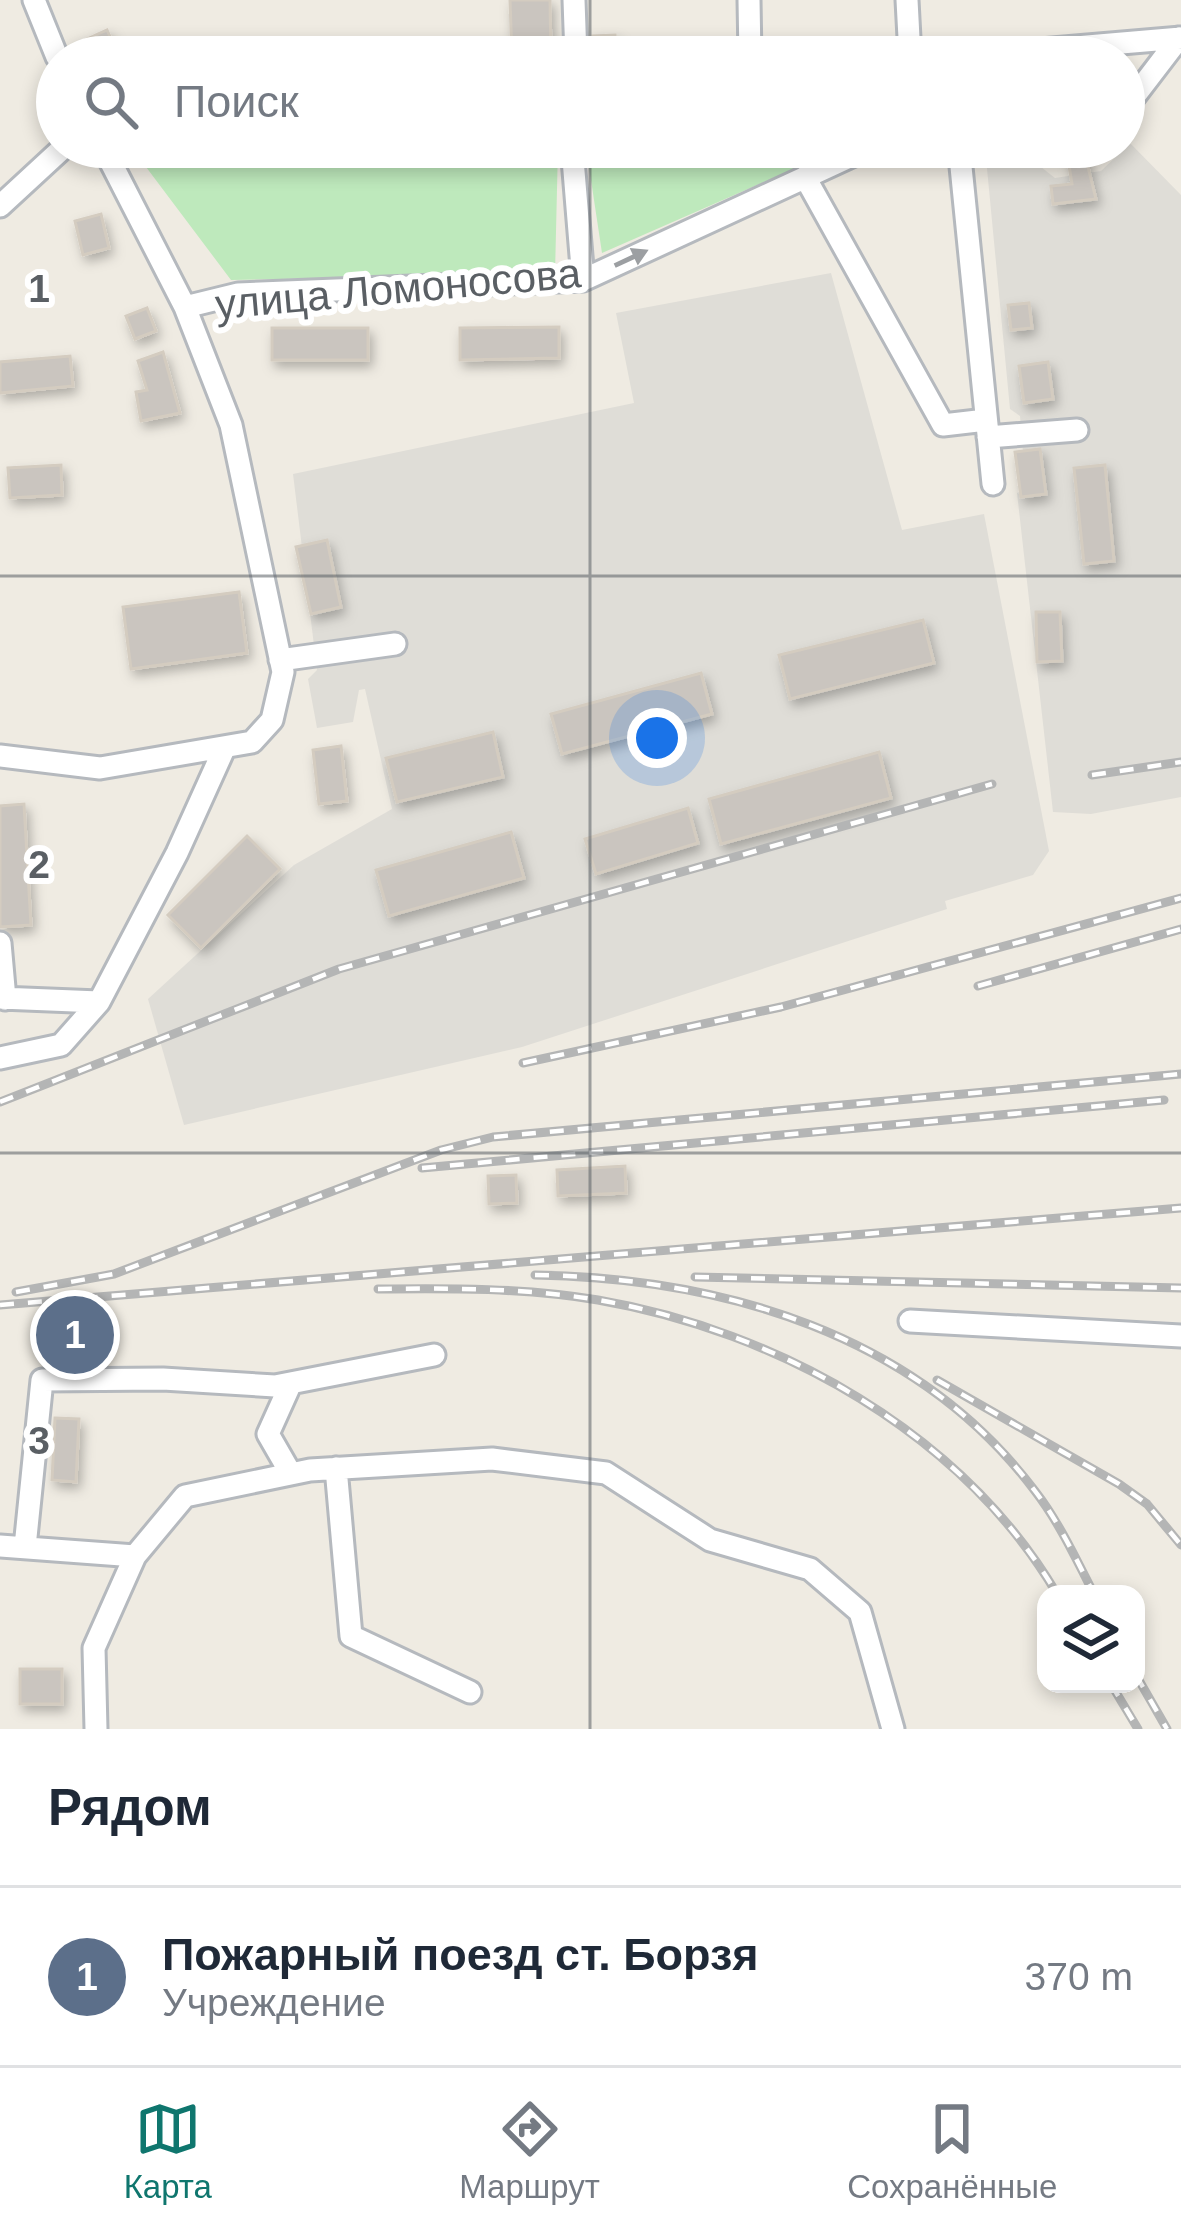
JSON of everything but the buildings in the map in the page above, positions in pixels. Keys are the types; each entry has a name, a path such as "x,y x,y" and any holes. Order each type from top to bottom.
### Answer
{"street":[{"path":"34,0 49,36"},
{"path":"574,0 575,36"},
{"path":"748,0 749,36"},
{"path":"907,0 909,36"},
{"path":"1145,41 1180,38"},
{"path":"1145,83 1180,38"},
{"path":"0,206 41,168"},
{"path":"0,756 100,768 252,742 272,720 280,660 231,425 185,307 114,168"},
{"path":"574,168 583,280"},
{"name":"улица Ломоносова","path":"185,307 238,294 583,280 825,168"},
{"path":"961,168 993,484"},
{"path":"805,177 943,424 1077,430"},
{"path":"280,660 395,644"},
{"path":"0,1058 61,1045 99,1002 177,853 224,749"},
{"path":"0,943 3,998 99,1002"},
{"path":"910,1321 1181,1336"},
{"path":"25,1547 42,1380 291,1383 434,1355"},
{"path":"291,1383 268,1434 291,1474"},
{"path":"96,1729 94,1648 135,1556 185,1496 336,1468 492,1459 606,1473 710,1540 810,1569 860,1612 893,1729"},
{"path":"336,1468 351,1636 470,1692"},
{"path":"0,1546 135,1556"}],"shaded area":[{"path":"1145,158 1181,195 1181,797 1091,814 1053,812 1017,493 1026,488 1020,416 1010,409 987,168 1042,168 1055,178 1145,168"},
{"path":"831,273 902,530 984,514 1049,851 1033,875 945,901 947,909 522,1047 184,1125 148,999 294,865 392,809 365,689 359,690 353,722 317,728 308,679 317,670 293,474 634,403 616,313"}],"green space":[{"path":"147,168 558,168 555,274 231,280"},
{"path":"589,168 796,168 602,253"}],"railway":[{"path":"1092,775 1181,762"},
{"path":"0,1102 339,969 992,784"},
{"path":"523,1063 781,1007 1181,898"},
{"path":"978,986 1181,929"},
{"path":"16,1292 114,1274 441,1150 493,1137 1181,1074"},
{"path":"422,1168 1164,1100"},
{"path":"0,1305 1181,1208"},
{"path":"535,1275 676,1288 745,1303 811,1325 875,1354 934,1391 987,1437 1044,1503 1089,1585"},
{"path":"695,1277 1181,1288"},
{"path":"378,1289 516,1291 598,1300 732,1336 797,1364 859,1398 971,1484 1017,1536 1051,1585"},
{"path":"937,1380 1119,1484 1147,1504 1181,1545"},
{"path":"1145,1691 1167,1729"},
{"path":"1116,1693 1138,1729"}],"place":[{"name":"Пожарный поезд ст. Борзя","path":"75,1335"}]}
